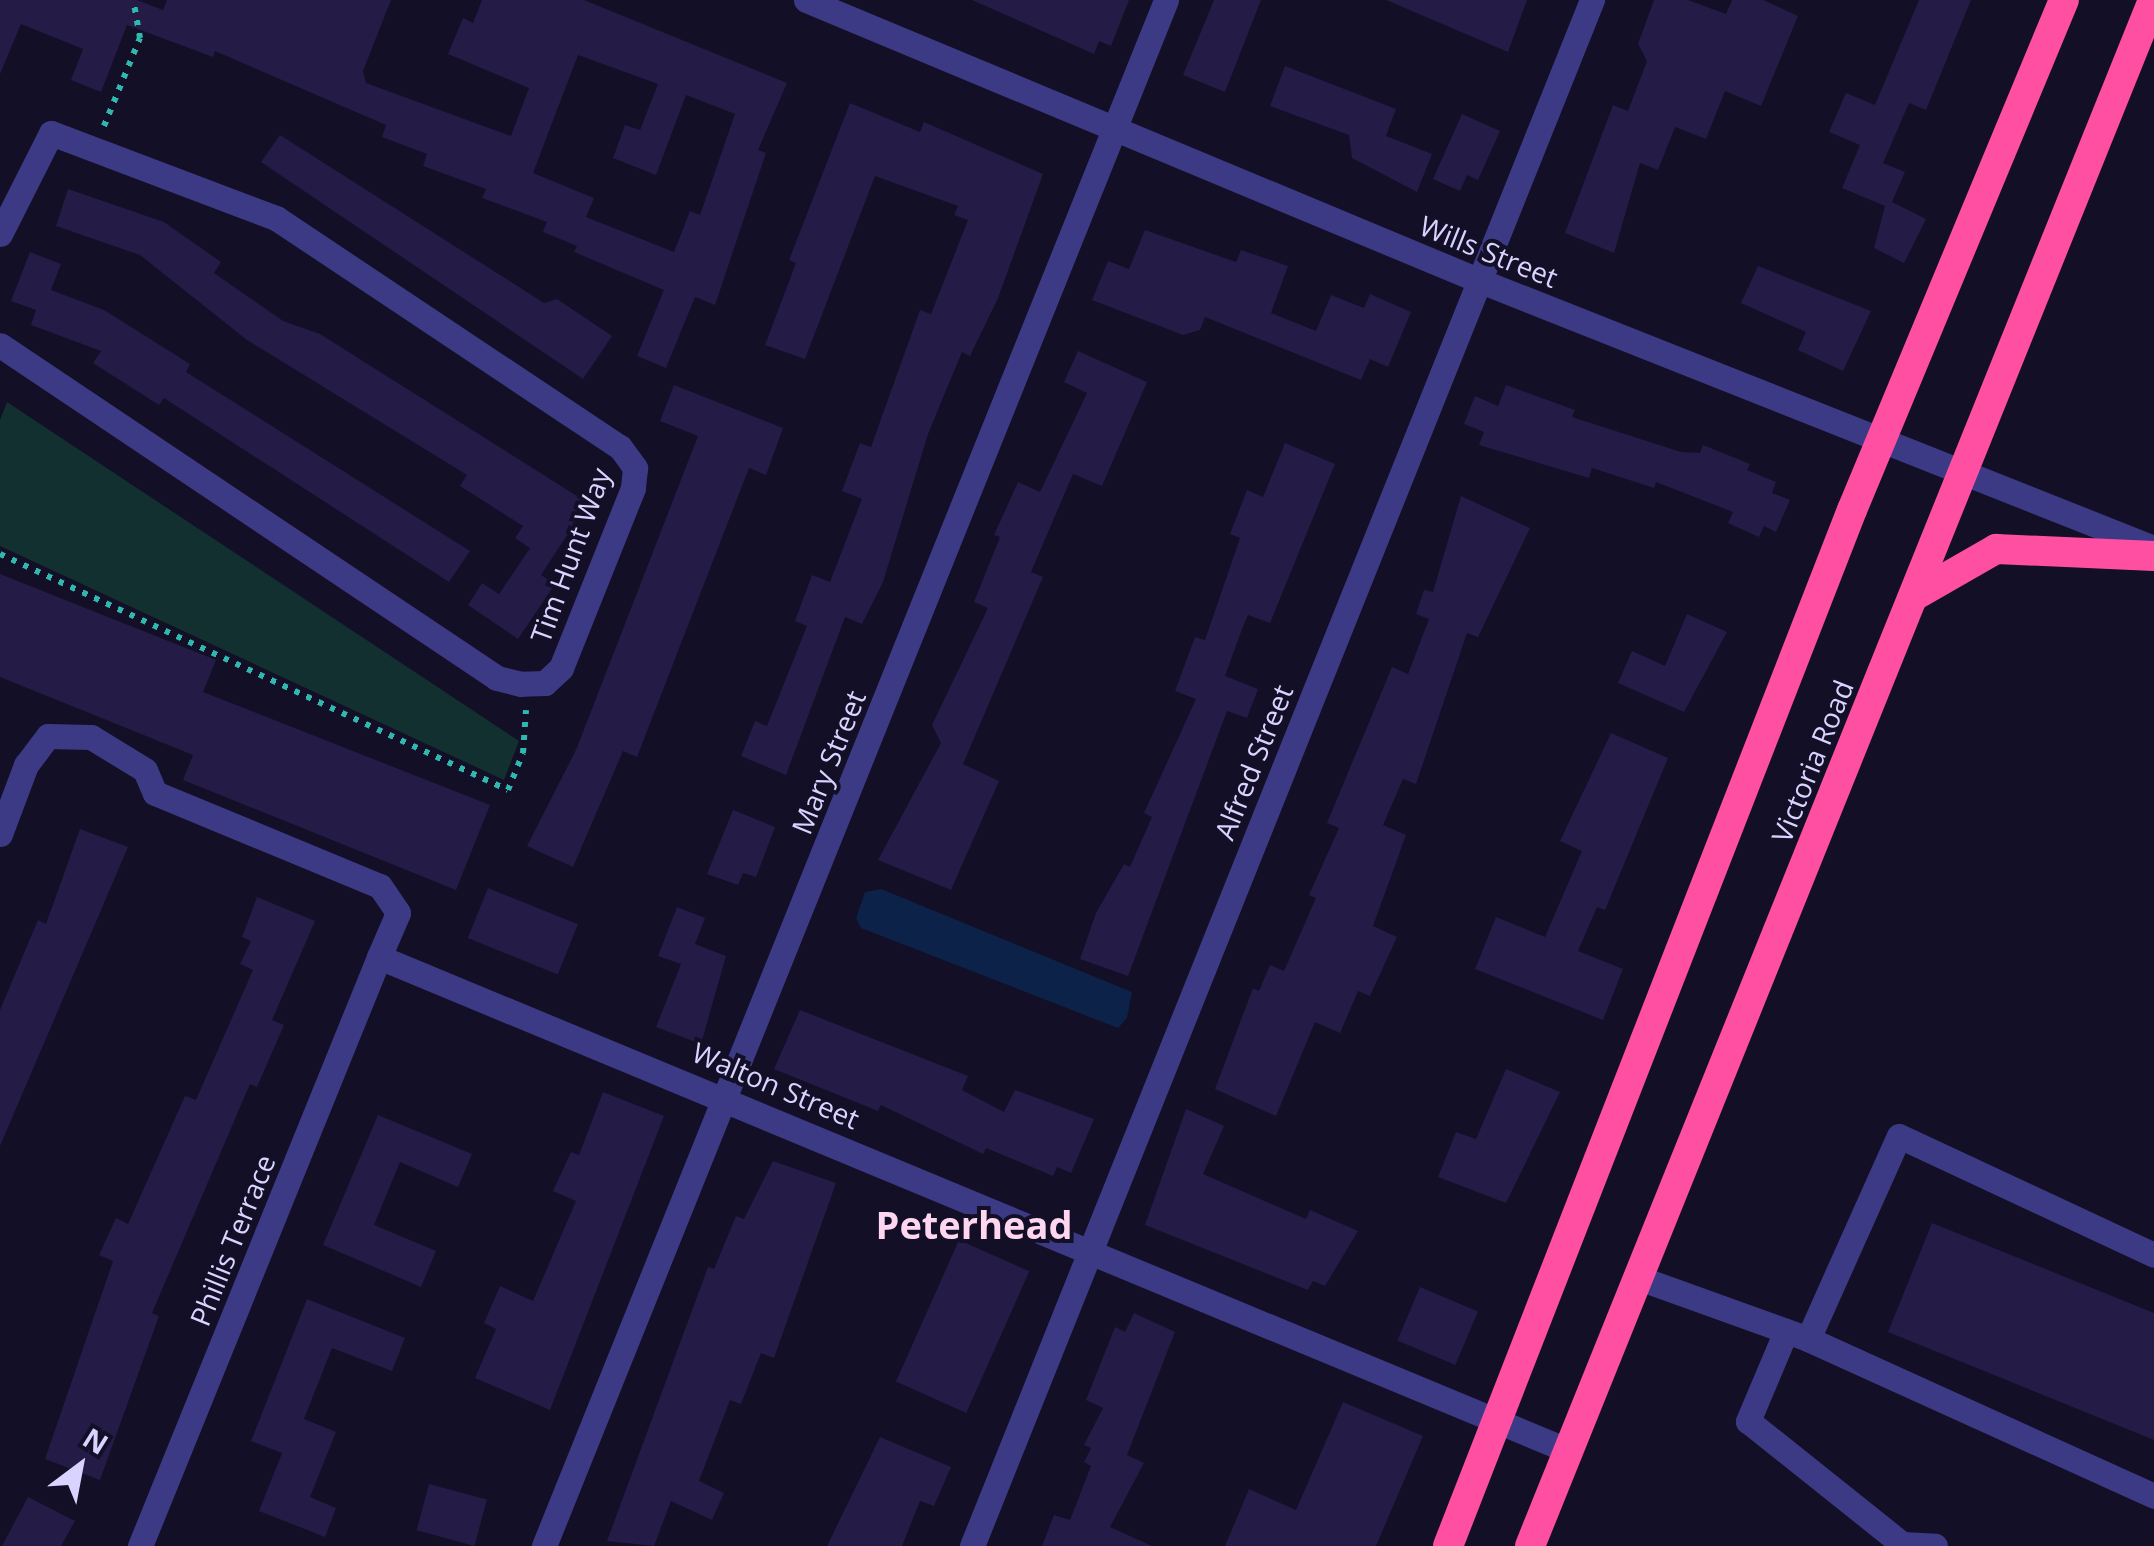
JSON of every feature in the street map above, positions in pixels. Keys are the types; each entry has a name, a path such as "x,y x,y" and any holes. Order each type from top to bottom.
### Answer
{"highway":[{"name":"Victoria Road","path":"1448,1546 1884,438 2064,0"},
{"name":"Victoria Road","path":"1530,1546 2153,0"},
{"path":"1914,596 1996,549 2154,556"}],"street":[{"name":"Wills Street","path":"806,0 1478,280 2154,548"},
{"name":"Mary Street","path":"544,1546 1166,0"},
{"name":"Alfred Street","path":"972,1546 1592,0"},
{"name":"Tim Hunt Way","path":"0,234 51,134 96,146 276,218 620,447 636,468 633,488 561,668 545,683 497,678 0,345"},
{"path":"0,834 26,765 48,736 91,737 145,770 154,793 380,886 398,912 379,957"},
{"name":"Walton Street","path":"379,957 728,1096 1569,1450"},
{"name":"Phillis Terrace","path":"140,1546 379,957"},
{"path":"1935,1546 1902,1544 1748,1421 1797,1335 1899,1136 2154,1255"},
{"path":"1639,1278 1797,1335 2154,1496"}],"path":[{"path":"96,146 140,38 133,0"},
{"path":"130,63 140,67"},
{"path":"0,554 508,790 522,734"}],"green space":[{"path":"7,402 519,741 504,780 0,546 0,420"}],"water":[{"path":"881,889 1132,992 1127,1018 1118,1028 861,928 856,918 865,892"}],"building":[{"path":"0,0 137,0 163,10 167,0 391,0 363,71 366,83 511,136 529,88 448,54 463,18 473,23 482,0 584,0 787,83 758,150 766,153 715,305 695,297 666,368 637,356 664,290 574,252 577,246 543,232 547,222 482,198 486,189 423,166 427,154 382,137 386,125 215,51 213,57 127,25 101,92 71,80 83,49 21,24 0,74","holes":["578,55 658,84 640,130 625,125 613,158 656,175 686,95 735,114 700,215 690,211 674,252 586,217 594,198 533,173"]},
{"path":"972,0 1129,0 1111,46 1099,41 1094,54"},
{"path":"1214,0 1261,0 1225,92 1183,75"},
{"path":"1386,0 1527,0 1508,52"},
{"path":"1654,0 1688,0 1726,14 1732,0 1763,0 1798,16 1761,106 1725,91 1706,139 1675,127 1658,170 1640,163 1614,253 1565,233 1613,105 1628,111 1647,61 1638,44"},
{"path":"1919,0 1971,0 1926,110 1909,103 1883,163 1905,172 1892,202 1926,219 1904,263 1874,248 1885,206 1842,188 1860,145 1829,132 1846,93 1875,105"},
{"path":"1285,66 1396,109 1386,136 1432,154 1417,192 1352,158 1349,135 1270,106"},
{"path":"850,103 920,132 924,122 1043,174 998,298 970,356 962,352 928,434 883,582 862,624 845,617 786,775 741,756 755,721 767,726 807,626 795,621 812,575 830,582 862,499 842,491 860,443 871,447 920,310 931,314 968,220 954,215 958,206 875,176 805,359 765,345 796,263 789,260"},
{"path":"1462,114 1500,131 1478,180 1467,175 1460,191 1433,179"},
{"path":"280,135 544,303 557,299 612,336 583,379 261,162"},
{"path":"68,189 164,222 221,262 214,273 283,321 320,334 588,503 541,575 555,584 518,639 468,605 482,583 499,594 530,548 515,538 523,526 460,486 467,475 247,340 140,255 56,226"},
{"path":"1145,230 1236,262 1241,250 1288,266 1271,313 1316,331 1331,295 1364,308 1370,294 1411,312 1388,367 1370,359 1361,380 1205,317 1200,330 1183,335 1092,300 1108,261 1129,269"},
{"path":"30,252 61,264 51,290 104,310 190,364 186,372 470,551 449,582 164,398 159,405 93,363 101,351 31,325 36,310 11,301"},
{"path":"1758,266 1871,311 1843,371 1798,350 1806,332 1741,303"},
{"path":"1078,351 1147,382 1102,486 1073,474 1031,572 1043,577 963,764 999,781 951,890 878,860 941,743 932,725 988,608 974,602 1000,537 994,535 1018,482 1040,492 1087,393 1064,382"},
{"path":"674,385 783,428 766,475 749,468 637,757 623,751 573,867 527,846 576,750 698,436 660,421"},
{"path":"1506,385 1575,410 1572,417 1681,452 1700,453 1703,445 1750,464 1747,470 1776,482 1772,493 1790,500 1776,532 1764,526 1759,537 1728,523 1733,512 1656,482 1654,488 1592,468 1589,478 1479,445 1484,432 1464,424 1475,396 1498,406"},
{"path":"1285,443 1335,464 1270,623 1248,615 1242,629 1225,676 1258,689 1247,718 1227,711 1128,976 1080,959 1096,913 1124,864 1130,867 1152,817 1144,813 1196,699 1175,691 1195,637 1205,640 1240,538 1230,534 1247,490 1263,497"},
{"path":"1461,496 1530,528 1478,637 1467,633 1416,784 1403,779 1383,825 1406,835 1373,926 1397,937 1370,996 1358,991 1340,1033 1315,1022 1276,1116 1215,1089 1253,988 1259,991 1270,965 1284,971 1316,898 1309,895 1339,828 1327,823 1392,667 1408,674 1429,619 1416,614 1424,590 1433,592"},
{"path":"0,574 216,660 203,692 490,805 456,890 183,780 193,755 0,677"},
{"path":"1687,614 1727,632 1684,712 1618,683 1632,651 1665,666"},
{"path":"1611,733 1668,758 1605,910 1597,907 1578,951 1623,969 1603,1020 1475,969 1496,917 1545,937 1582,851 1560,841"},
{"path":"733,810 775,827 756,877 743,873 738,885 707,874"},
{"path":"80,829 128,847 0,1146 0,1010 38,920 46,924"},
{"path":"488,888 578,924 558,974 468,938"},
{"path":"257,897 315,921 272,1020 284,1025 257,1087 250,1084 152,1313 159,1316 100,1480 45,1459 113,1261 99,1255 116,1218 128,1224 185,1096 196,1100 253,970 240,964 251,941 242,937"},
{"path":"677,907 705,918 695,944 726,956 701,1044 656,1027 681,964 658,956"},
{"path":"800,1010 968,1076 962,1090 1004,1112 1015,1090 1094,1119 1071,1173 1057,1167 1053,1176 986,1148 983,1154 881,1105 878,1111 774,1069"},
{"path":"1506,1069 1560,1092 1506,1203 1438,1177 1456,1132 1476,1139"},
{"path":"603,1092 664,1116 550,1410 475,1378 496,1329 484,1323 500,1286 533,1301 576,1201 553,1191 571,1152 579,1155"},
{"path":"1186,1109 1224,1126 1203,1174 1306,1219 1310,1210 1358,1231 1325,1286 1313,1281 1308,1290 1145,1225"},
{"path":"378,1115 472,1154 458,1187 400,1162 374,1225 436,1251 421,1287 323,1245"},
{"path":"773,1161 836,1183 774,1358 761,1353 741,1404 730,1400 699,1481 724,1493 712,1520 671,1501 654,1546 607,1541 708,1267 714,1269 736,1216 744,1219"},
{"path":"1932,1223 2154,1313 2154,1440 1888,1332"},
{"path":"959,1240 1029,1271 966,1413 896,1382"},
{"path":"1420,1287 1478,1312 1455,1365 1397,1340"},
{"path":"307,1299 405,1338 392,1371 332,1348 304,1419 336,1432 310,1497 336,1508 325,1537 259,1511 282,1453 251,1441"},
{"path":"1134,1313 1175,1332 1127,1455 1144,1463 1110,1527 1152,1546 1042,1546 1054,1515 1070,1520 1091,1466 1084,1462 1091,1448 1084,1445 1103,1408 1086,1400 1115,1327 1125,1332"},
{"path":"1343,1402 1423,1436 1376,1546 1225,1546 1249,1489 1296,1510"},
{"path":"880,1437 951,1467 934,1506 920,1501 902,1546 827,1546"},
{"path":"429,1484 487,1500 475,1546 417,1530"},
{"path":"28,1497 75,1521 61,1546 2,1546"}],"district":[{"name":"Peterhead","path":"974,1225"}]}
